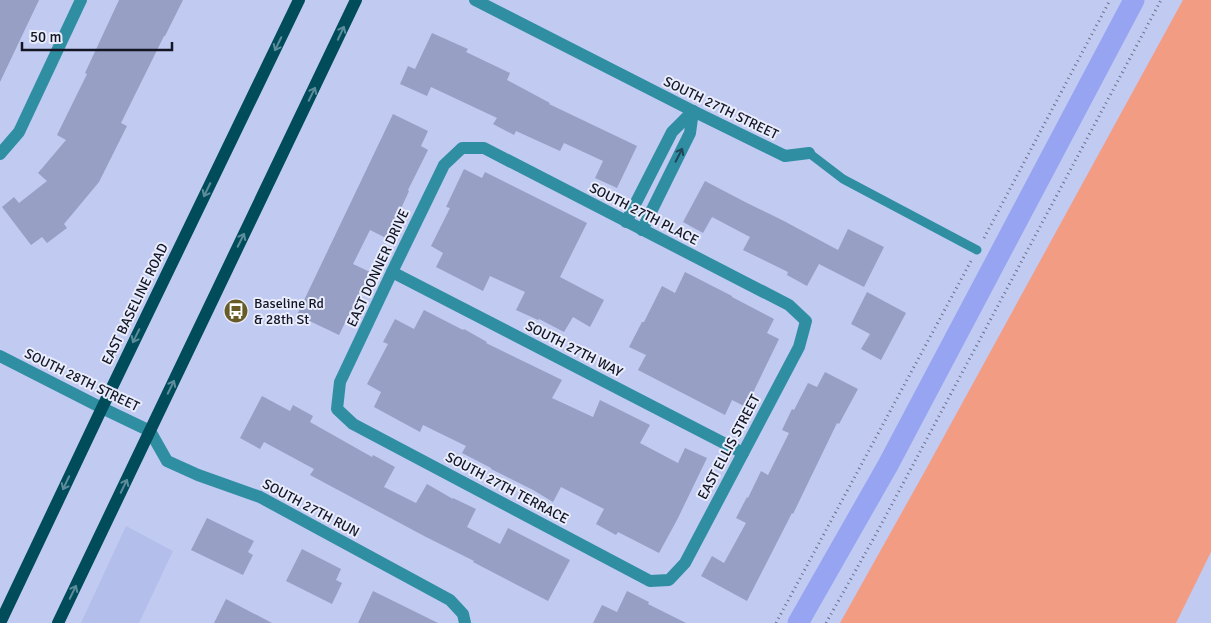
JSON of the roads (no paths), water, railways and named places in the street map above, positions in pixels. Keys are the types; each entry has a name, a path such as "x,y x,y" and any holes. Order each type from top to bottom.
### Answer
{"main road":[{"name":"EAST BASELINE ROAD","path":"0,623 299,0"},
{"path":"58,623 356,0"}],"street":[{"path":"0,154 18,132 81,0"},
{"name":"SOUTH 27TH STREET","path":"475,0 785,156 809,153"},
{"path":"626,222 672,132 693,111"},
{"path":"642,230 690,133 693,111"},
{"name":"SOUTH 27TH PLACE","path":"462,148 484,148 789,306 806,321"},
{"name":"EAST DONNER DRIVE","path":"337,409 340,382 392,272 444,165 462,148"},
{"path":"650,173 666,181"},
{"name":"SOUTH 27TH WAY","path":"392,272 743,453"},
{"name":"EAST ELLIS STREET","path":"669,580 685,563 799,347 806,321"},
{"name":"SOUTH 28TH STREET","path":"0,356 150,431"},
{"name":"SOUTH 27TH TERRACE","path":"337,409 353,424 642,576 650,580 669,580"},
{"name":"SOUTH 27TH RUN","path":"150,431 167,460 198,476 260,497 450,600 464,618"}],"lane":[{"name":"SOUTH 27TH STREET","path":"809,153 844,180 977,250"}],"waterway":[{"path":"798,623 888,465 1134,0"}],"place":[{"name":"Baseline Rd & 28th St","path":"236,311"}]}
